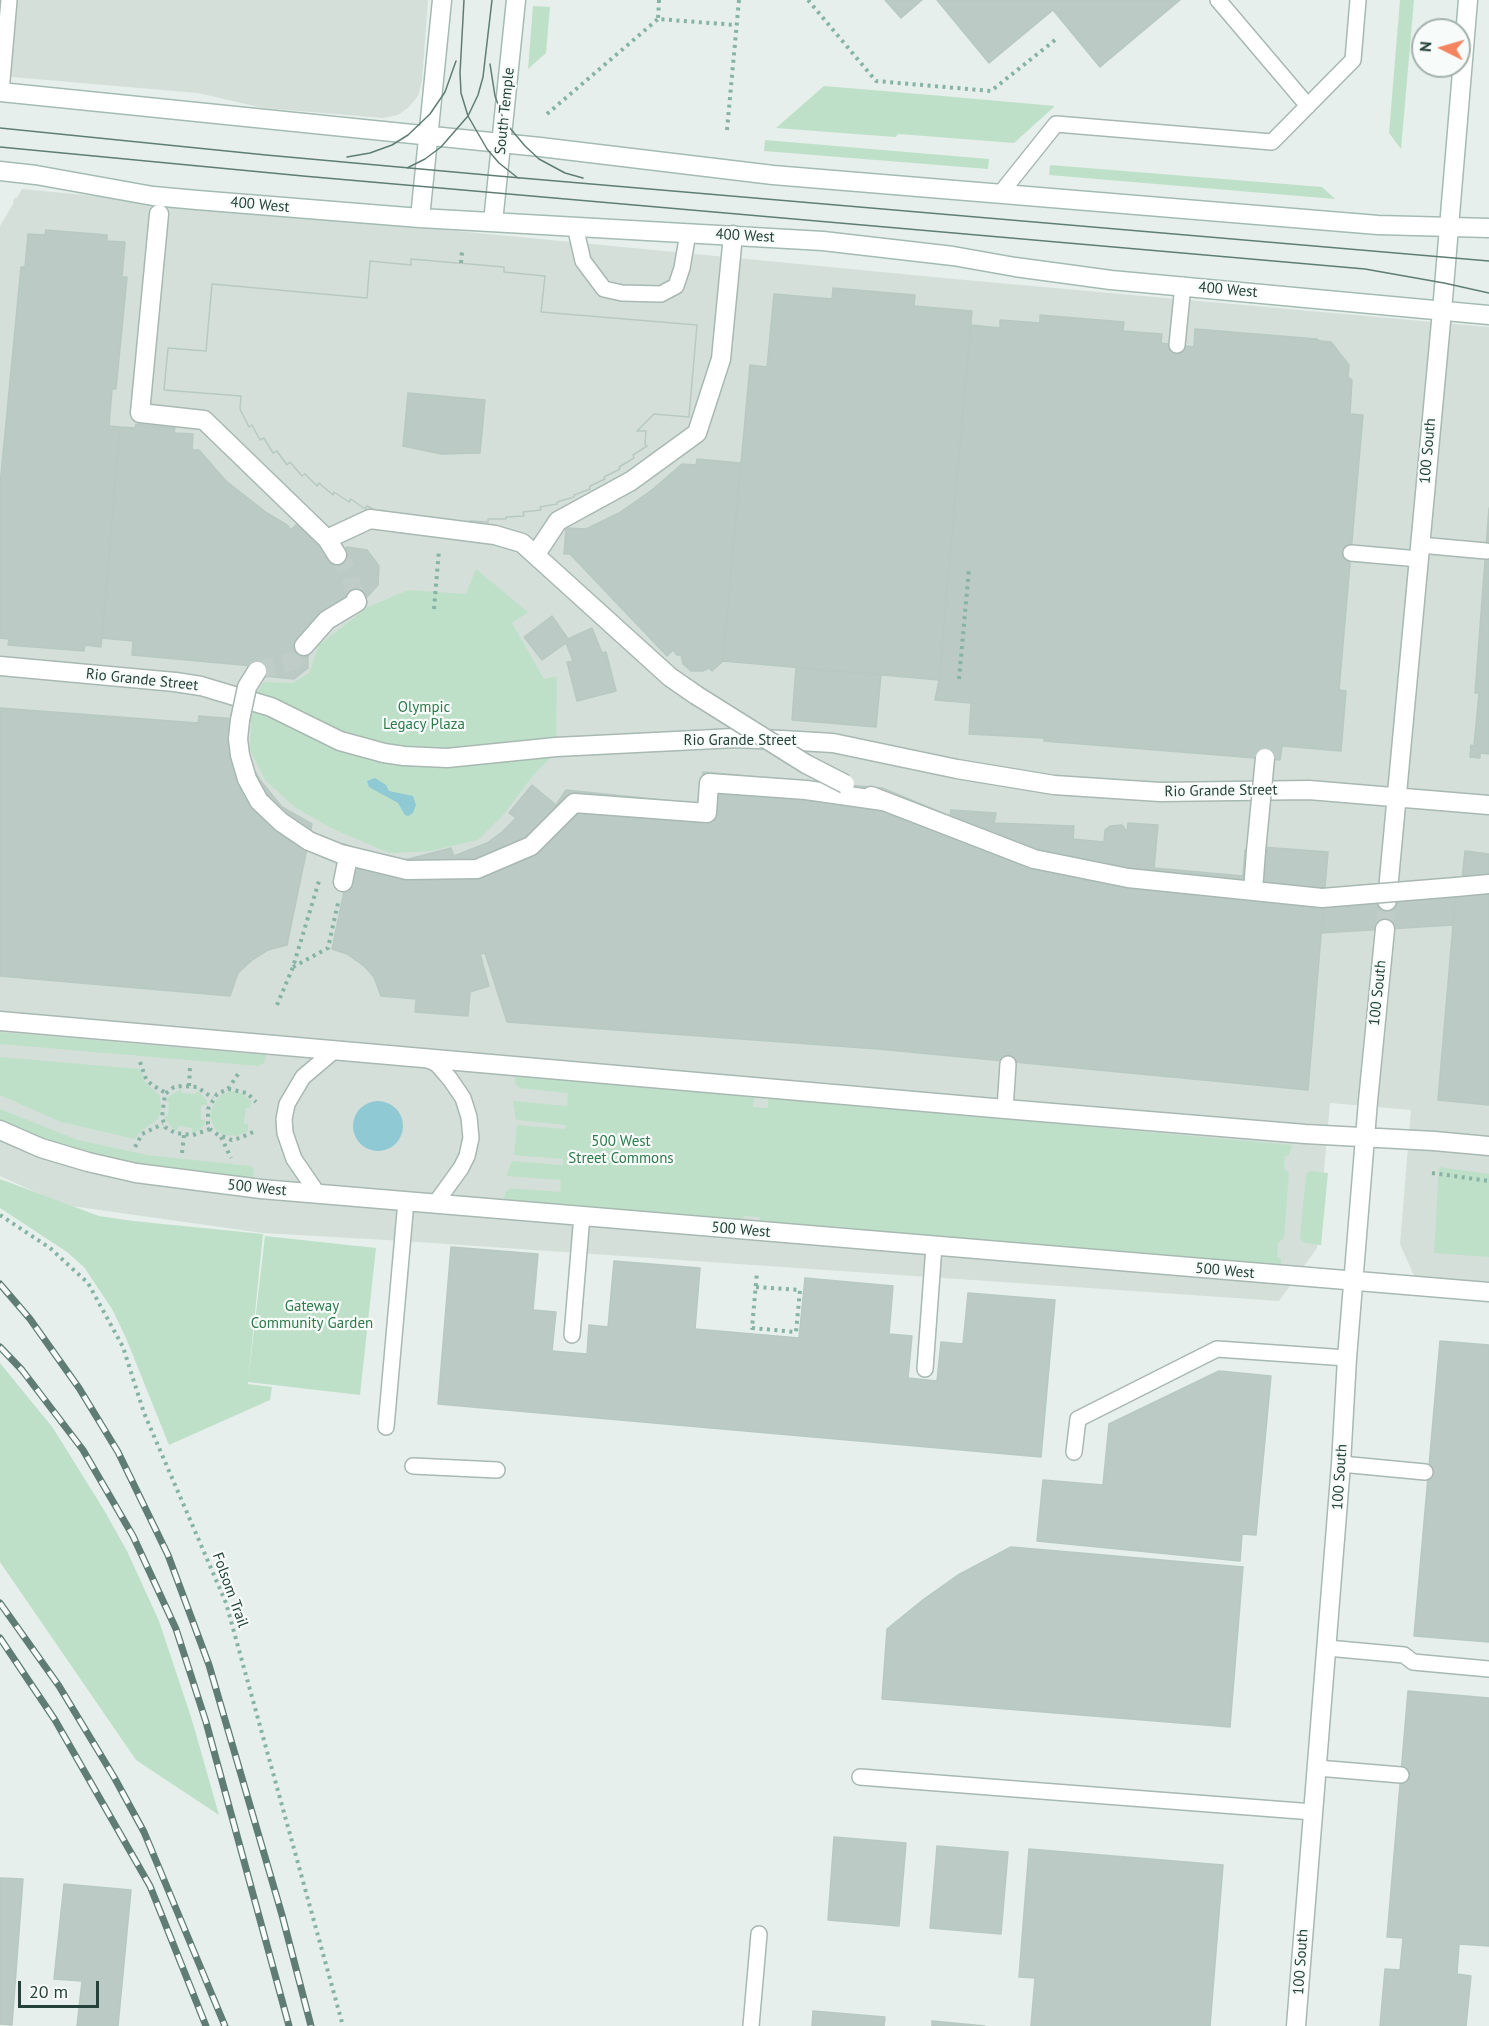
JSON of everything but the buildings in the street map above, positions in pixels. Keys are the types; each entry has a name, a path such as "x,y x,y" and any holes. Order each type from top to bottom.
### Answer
{"street":[{"path":"420,218 442,0"},
{"name":"South Temple","path":"493,222 516,0"},
{"name":"100 South","path":"1387,901 1442,310 1468,0"},
{"path":"0,96 501,144 763,174 1378,225 1489,228"},
{"name":"400 West","path":"0,171 36,175 153,196 420,218 733,235 865,245 1111,280 1489,315"},
{"path":"159,214 140,413 204,420 327,538 337,555"},
{"path":"536,554 558,521 631,481 697,433 721,359 733,235"},
{"path":"327,538 370,519 495,535 522,543 670,677 806,764 883,801 1034,859 1128,878 1322,898 1489,884"},
{"path":"304,646 327,620 357,602 356,598"},
{"name":"Rio Grande Street","path":"0,666 201,686 271,707 340,741 404,756 447,758 556,747 734,738 782,740 833,743 995,777 1054,785 1160,792 1309,790 1489,806"},
{"path":"257,671 247,687 238,739 247,778 259,801 281,822 309,841 345,855 407,870 477,869 531,846 574,803 707,813 709,783 806,790 883,801"},
{"path":"1253,891 1265,759"},
{"path":"343,882 345,855"},
{"name":"100 South","path":"1296,2026 1327,1648 1347,1358 1385,929"},
{"path":"0,1021 1005,1109 1489,1146"},
{"name":"500 West","path":"0,1130 41,1148 136,1173 261,1189 1489,1292"}],"lane":[{"path":"0,96 9,0"},
{"path":"1218,0 1308,106"},
{"path":"1000,194 1056,124 1272,142 1353,60 1358,0"},
{"path":"575,226 583,261 604,290 622,293 662,294 676,286 682,268 688,233"},
{"path":"1177,345 1183,285"},
{"path":"1351,553 1486,551"},
{"path":"318,1194 294,1159 285,1133 284,1119 287,1104 303,1077 335,1050"},
{"path":"422,1057 436,1064 463,1098 469,1117 471,1137 461,1168 435,1204"},
{"path":"1005,1109 1008,1064"},
{"path":"386,1427 406,1202"},
{"path":"572,1335 582,1215"},
{"path":"925,1369 934,1246"},
{"path":"1074,1452 1078,1419 1216,1349 1347,1358"},
{"path":"1341,1464 1425,1473"},
{"path":"413,1466 497,1470"},
{"path":"1327,1648 1404,1655 1413,1662 1489,1669"},
{"path":"1317,1768 1401,1776"},
{"path":"860,1777 1313,1812"},
{"path":"751,2026 759,1934"}],"path":[{"path":"658,19 659,0"},
{"path":"727,130 739,0"},
{"path":"808,0 876,81 991,91 1055,40"},
{"path":"547,114 658,19 736,25"},
{"path":"460,263 462,252"},
{"path":"434,609 441,528"},
{"path":"959,679 969,569"},
{"path":"277,1005 293,967 320,880"},
{"path":"293,967 328,948 343,882"},
{"path":"140,1062 146,1079 166,1093"},
{"path":"189,1086 190,1066"},
{"path":"240,1071 228,1089 213,1098 207,1116 210,1129 232,1140 253,1132"},
{"path":"210,1129 193,1135 184,1135 170,1131 163,1124 162,1117 166,1093 174,1087 197,1087 213,1098"},
{"path":"228,1089 241,1090 256,1102"},
{"path":"135,1147 142,1134 163,1124"},
{"path":"182,1154 184,1135"},
{"path":"221,1136 231,1158"},
{"path":"1432,1173 1489,1181"},
{"name":"Folsom Trail","path":"0,1215 50,1248 88,1283 123,1347 144,1413 226,1603 343,2026"},
{"path":"756,1287 800,1290 796,1332 752,1328 757,1272"}],"shaded area":[{"path":"0,0 428,0 422,81 418,96 409,107 398,115 383,118 263,108 198,93 0,76"},
{"path":"22,189 954,279 1489,327 1489,1284 1415,1278 1400,1244 1411,1110 1330,1103 1317,1248 1279,1301 263,1233 64,1205 0,1176 0,226 14,198 17,198"}],"green space":[{"path":"1400,0 1414,0 1401,149 1389,133"},
{"path":"533,6 550,7 546,53 528,69"},
{"path":"824,86 1055,106 1014,143 776,128"},
{"path":"765,140 989,159 988,169 764,151"},
{"path":"1050,165 1322,187 1335,199 1049,175"},
{"name":"Olympic Legacy Plaza","path":"476,569 528,612 512,623 544,679 557,676 556,747 552,756 531,778 504,814 478,840 431,851 389,853 331,828 296,808 266,781 250,750 252,700 264,682 293,683 309,673 319,645 368,607 408,590 466,594"},
{"path":"0,1032 266,1055 265,1062 259,1066 0,1044"},
{"path":"0,1057 140,1069 144,1081 160,1096 161,1109 158,1119 140,1132 135,1139 61,1122 0,1095"},
{"name":"500 West Street Commons","path":"515,1076 754,1097 753,1107 768,1108 768,1098 1292,1145 1289,1155 1285,1156 1284,1169 1289,1173 1284,1238 1278,1243 1277,1257 1281,1258 1281,1268 759,1223 760,1217 744,1216 743,1221 504,1200 505,1193 510,1188 560,1192 561,1180 506,1176 512,1161 563,1165 563,1159 514,1155 517,1125 565,1129 566,1125 516,1120 513,1101 567,1106 568,1093 519,1088 515,1083"},
{"path":"181,1089 182,1093 196,1094 199,1092 207,1101 207,1105 201,1105 201,1120 205,1120 205,1124 192,1133 192,1128 178,1126 177,1130 174,1130 165,1119 165,1116 168,1116 169,1102 166,1101 168,1097"},
{"path":"232,1091 243,1094 252,1102 250,1108 246,1108 244,1123 248,1124 248,1131 237,1136 218,1132 210,1116 218,1098"},
{"path":"0,1109 78,1140 147,1155 251,1166 254,1169 253,1178 142,1167 59,1147 0,1122"},
{"path":"1439,1167 1489,1174 1489,1257 1434,1253"},
{"path":"1310,1171 1328,1173 1321,1245 1304,1243 1300,1238 1306,1174"},
{"path":"0,1179 99,1216 263,1234 248,1384 272,1387 270,1400 169,1445 112,1309 84,1267 67,1252 0,1208"},
{"name":"Gateway Community Garden","path":"265,1236 376,1248 360,1395 248,1382"},
{"path":"0,1363 53,1428 127,1551 159,1621 192,1720 219,1815 136,1760 0,1562"}],"water":[{"path":"375,778 386,785 389,791 413,796 416,805 413,813 405,815 398,803 369,787 367,781"},
{"path":"378,1101 392,1105 399,1112 403,1126 399,1140 392,1147 378,1151 364,1147 357,1140 353,1126 357,1112 364,1105"}],"tunnel":[{"path":"337,555 349,573 356,599"},
{"path":"257,671 294,661 304,646"},
{"path":"1385,929 1387,901"}],"tram line":[{"path":"464,0 461,93 468,116 487,149 499,163 518,178"},
{"path":"407,168 425,159 441,147 468,116 483,77 492,0"},
{"path":"347,157 370,153 392,145 408,135 430,114 445,92 456,61"},
{"path":"490,64 495,96 504,121 539,159 565,173 583,178"},
{"path":"0,128 498,176 1489,261"},
{"path":"0,147 303,176 1365,269 1489,293"}],"railway":[{"path":"0,1284 30,1319 79,1388 118,1452 168,1555 209,1665 282,1915 311,2026"},
{"path":"0,1347 22,1370 83,1450 133,1536 176,1629 206,1722 289,2026"},
{"path":"0,1603 59,1686 144,1832 225,2026"},
{"path":"0,1638 55,1720 150,1886 206,2026"}]}
